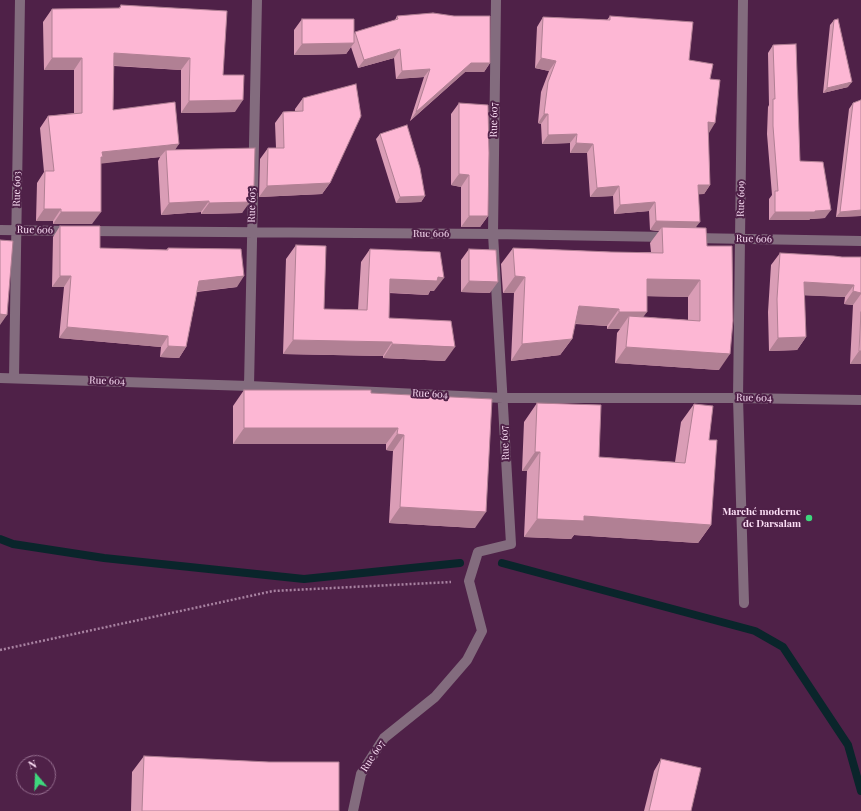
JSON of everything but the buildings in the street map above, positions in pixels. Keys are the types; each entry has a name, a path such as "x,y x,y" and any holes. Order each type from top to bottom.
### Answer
{"street":[{"name":"Rue 603","path":"14,378 20,0"},
{"name":"Rue 605","path":"249,386 257,0"},
{"name":"Rue 607","path":"353,811 362,774 384,738 435,697 467,660 482,631 469,581 478,552 511,544 493,234 496,0"},
{"name":"Rue 609","path":"743,0 738,398 744,603"},
{"name":"Rue 606","path":"0,230 493,234 861,241"},
{"name":"Rue 604","path":"0,378 249,386 503,398 738,398 861,400"}],"path":[{"path":"0,650 273,591 469,581"}],"waterway":[{"path":"0,539 13,544 104,558 304,579 460,563"},
{"path":"502,563 755,631 783,647 848,745 861,791"}],"place":[{"name":"Marché moderne de Darsalam","path":"809,518"}]}
